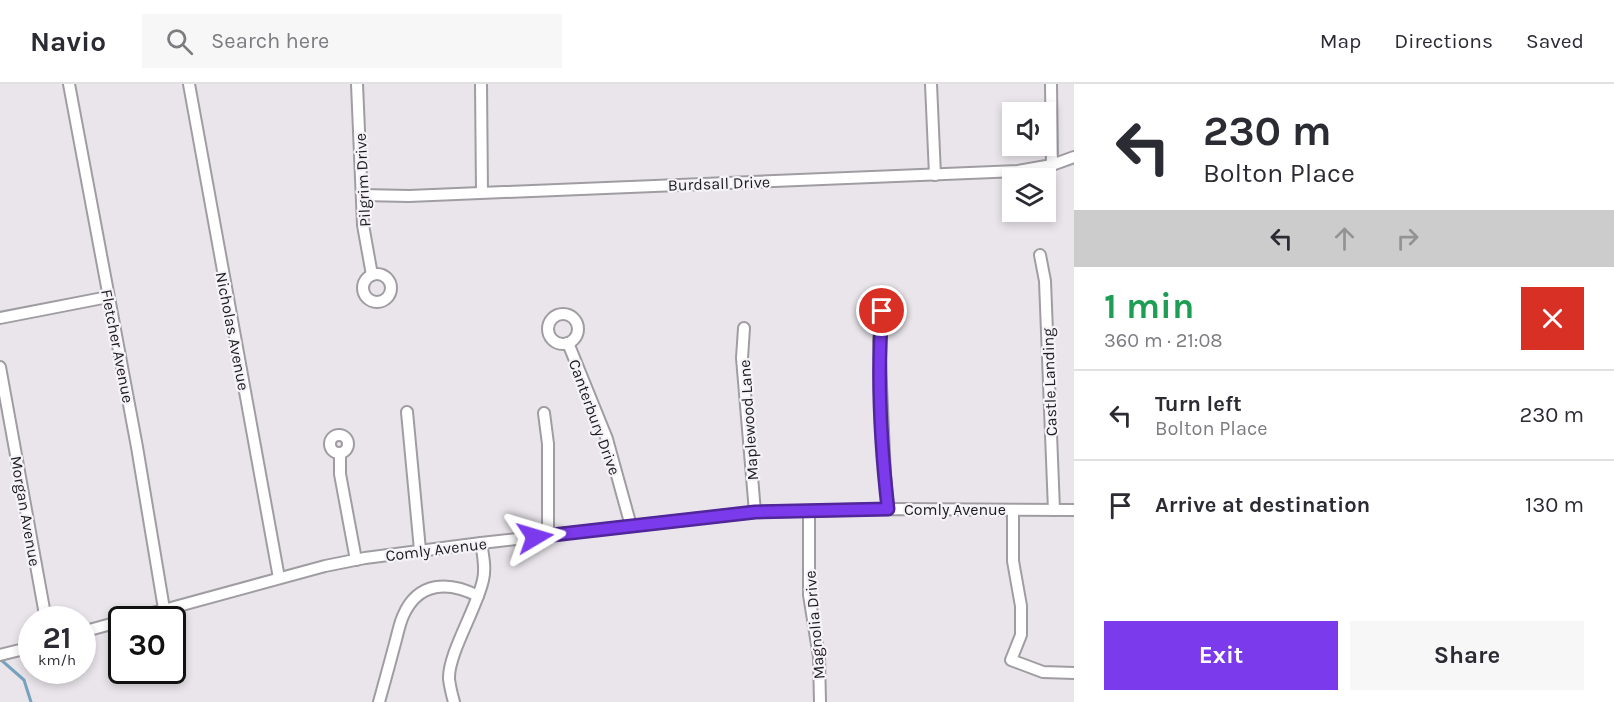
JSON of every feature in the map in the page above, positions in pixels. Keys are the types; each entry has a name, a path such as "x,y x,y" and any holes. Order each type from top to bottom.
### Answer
{"street":[{"name":"Fletcher Avenue","path":"69,84 163,606"},
{"name":"Nicholas Avenue","path":"189,84 279,578"},
{"name":"Pilgrim Drive","path":"357,84 363,225 372,275"},
{"path":"481,84 482,192"},
{"path":"932,84 935,175"},
{"path":"1051,84 1053,165"},
{"name":"Burdsall Drive","path":"362,195 409,196 1018,171 1053,165 1074,157"},
{"name":"Castle Landing","path":"1040,255 1045,281 1054,510"},
{"path":"0,318 108,297"},
{"path":"882,311 879,340 888,509"},
{"name":"Maplewood Lane","path":"744,328 742,358 755,512"},
{"name":"Canterbury Drive","path":"568,343 606,439 631,526"},
{"name":"Morgan Avenue","path":"0,367 43,606"},
{"path":"408,412 420,550"},
{"path":"544,413 548,444 548,536"},
{"path":"339,454 340,474 356,560"},
{"name":"Comly Avenue","path":"175,606 356,560 420,550 755,512 888,509 1074,510"},
{"path":"1013,510 1013,561 1021,606 1021,635 1011,660 1043,672 1074,673"},
{"name":"Magnolia Drive","path":"809,511 809,595 819,657 820,702"},
{"path":"454,702 449,678 451,665 478,596 484,568 481,543"},
{"path":"379,702 404,615 415,597 433,587 460,588 478,596"},
{"path":"0,655 18,650"}],"waterway":[{"path":"0,659 24,680 31,702"}],"route":[{"path":"535,537 755,512 888,509 879,340 882,311"}]}
